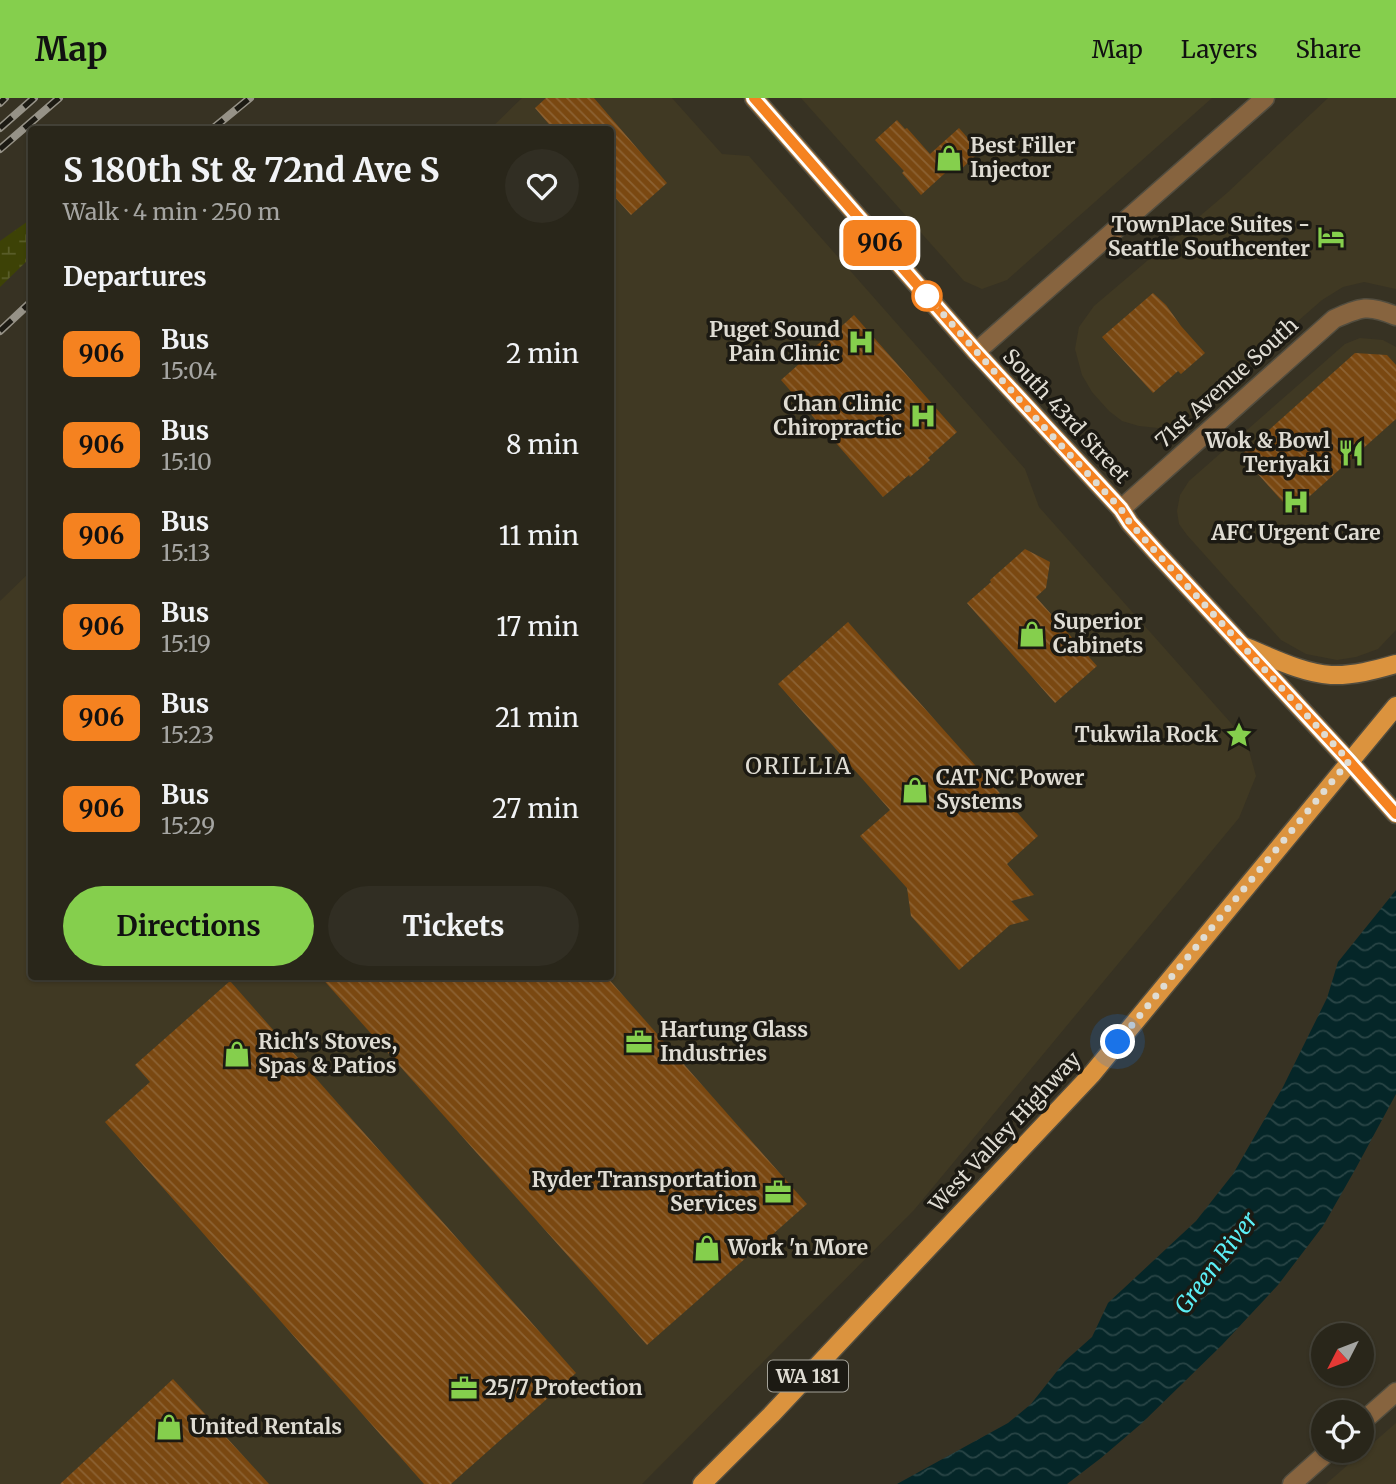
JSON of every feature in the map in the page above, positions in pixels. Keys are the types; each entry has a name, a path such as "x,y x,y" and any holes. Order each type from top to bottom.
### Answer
{"main road":[{"name":"South 43rd Street","path":"754,98 976,352 1396,814"},
{"path":"1243,646 1304,669 1330,675 1372,671 1396,664"},
{"name":"WA 181","path":"1349,761 1396,706"},
{"name":"West Valley Highway","path":"702,1484 781,1405 1091,1074 1349,761"}],"street":[{"path":"976,352 1265,98"},
{"name":"71st Avenue South","path":"1121,509 1334,319 1357,309 1372,307 1396,316"},
{"path":"1374,1411 1396,1392"},
{"path":"1292,1484 1316,1463"}],"shaded area":[{"path":"522,98 672,98 722,154 749,156 1025,469 1039,507 1246,740 1256,776 1239,818 914,1210 642,1484 0,1484 0,601 28,574 28,980 614,980 614,126 493,126"},
{"path":"801,98 1212,98 1007,280 982,289 964,281"},
{"path":"1328,98 1396,98 1396,289 1364,282 1343,287 1322,300 1185,420 1167,429 1122,421 1092,392 1082,375 1075,349 1079,327 1094,306 1227,193"},
{"path":"1360,338 1383,340 1396,347 1396,630 1378,649 1337,660 1306,654 1281,640 1187,535 1179,524 1177,511 1180,495 1189,481 1345,344"},
{"path":"1396,1423 1396,1484 1326,1484 1350,1463 1374,1463 1374,1442"}],"green space":[{"path":"28,221 28,260 0,287 0,241"}],"water":[{"name":"Green River","path":"1396,890 1396,1094 1323,1226 1278,1285 1222,1345 1142,1423 1067,1484 897,1484 1008,1423 1031,1404 1065,1361 1092,1337 1108,1303 1196,1221 1233,1174 1283,1087 1327,998 1338,962"}],"building":[{"path":"546,98 594,98 667,183 631,215 614,196 614,126 551,126 535,108"},
{"path":"897,120 930,154 959,128 980,152 960,170 955,164 921,195 902,173 904,171 875,140"},
{"path":"1153,293 1205,353 1181,374 1178,371 1153,393 1102,337"},
{"path":"854,315 957,432 928,458 930,460 883,497 781,380 807,357 805,355"},
{"path":"1355,353 1387,355 1396,365 1396,419 1292,512 1241,455"},
{"name":"Superior Cabinets","path":"1025,549 1050,562 1046,588 1036,597 1097,666 1055,703 967,603"},
{"path":"848,622 1038,836 1007,864 1034,895 1011,901 1029,920 1010,925 959,970 911,916 907,888 860,836 890,810 778,684"},
{"path":"324,980 610,980 807,1204 647,1345"},
{"path":"230,981 576,1373 451,1484 424,1484 105,1122 150,1082 135,1065"},
{"name":"United Rentals","path":"173,1379 269,1484 60,1484"}],"railway":[{"path":"0,103 5,98"},
{"path":"0,128 34,98"},
{"path":"0,149 59,98"},
{"path":"216,126 250,98"},
{"path":"0,331 28,305"}],"bus line":[{"name":"906","path":"754,98 976,352 1396,814"}],"place":[{"name":"Best Filler Injector","path":"949,158"},
{"name":"TownPlace Suites - Seattle Southcenter","path":"1331,237"},
{"name":"Puget Sound Pain Clinic","path":"861,342"},
{"name":"Chan Clinic Chiropractic","path":"923,416"},
{"name":"Wok & Bowl Teriyaki","path":"1351,453"},
{"name":"AFC Urgent Care","path":"1296,502"},
{"name":"Superior Cabinets","path":"1032,634"},
{"name":"Tukwila Rock","path":"1239,735"},
{"name":"CAT NC Power Systems","path":"915,790"},
{"name":"Hartung Glass Industries","path":"639,1042"},
{"name":"Rich's Stoves, Spas & Patios","path":"237,1054"},
{"name":"Ryder Transportation Services","path":"778,1192"},
{"name":"Work 'n More","path":"707,1248"},
{"name":"25/7 Protection","path":"464,1388"},
{"name":"United Rentals","path":"169,1427"}],"district":[{"name":"ORILLIA","path":"799,766"}],"route":[{"path":"927,296 1121,509 1156,552 1349,761 1118,1042"}]}
